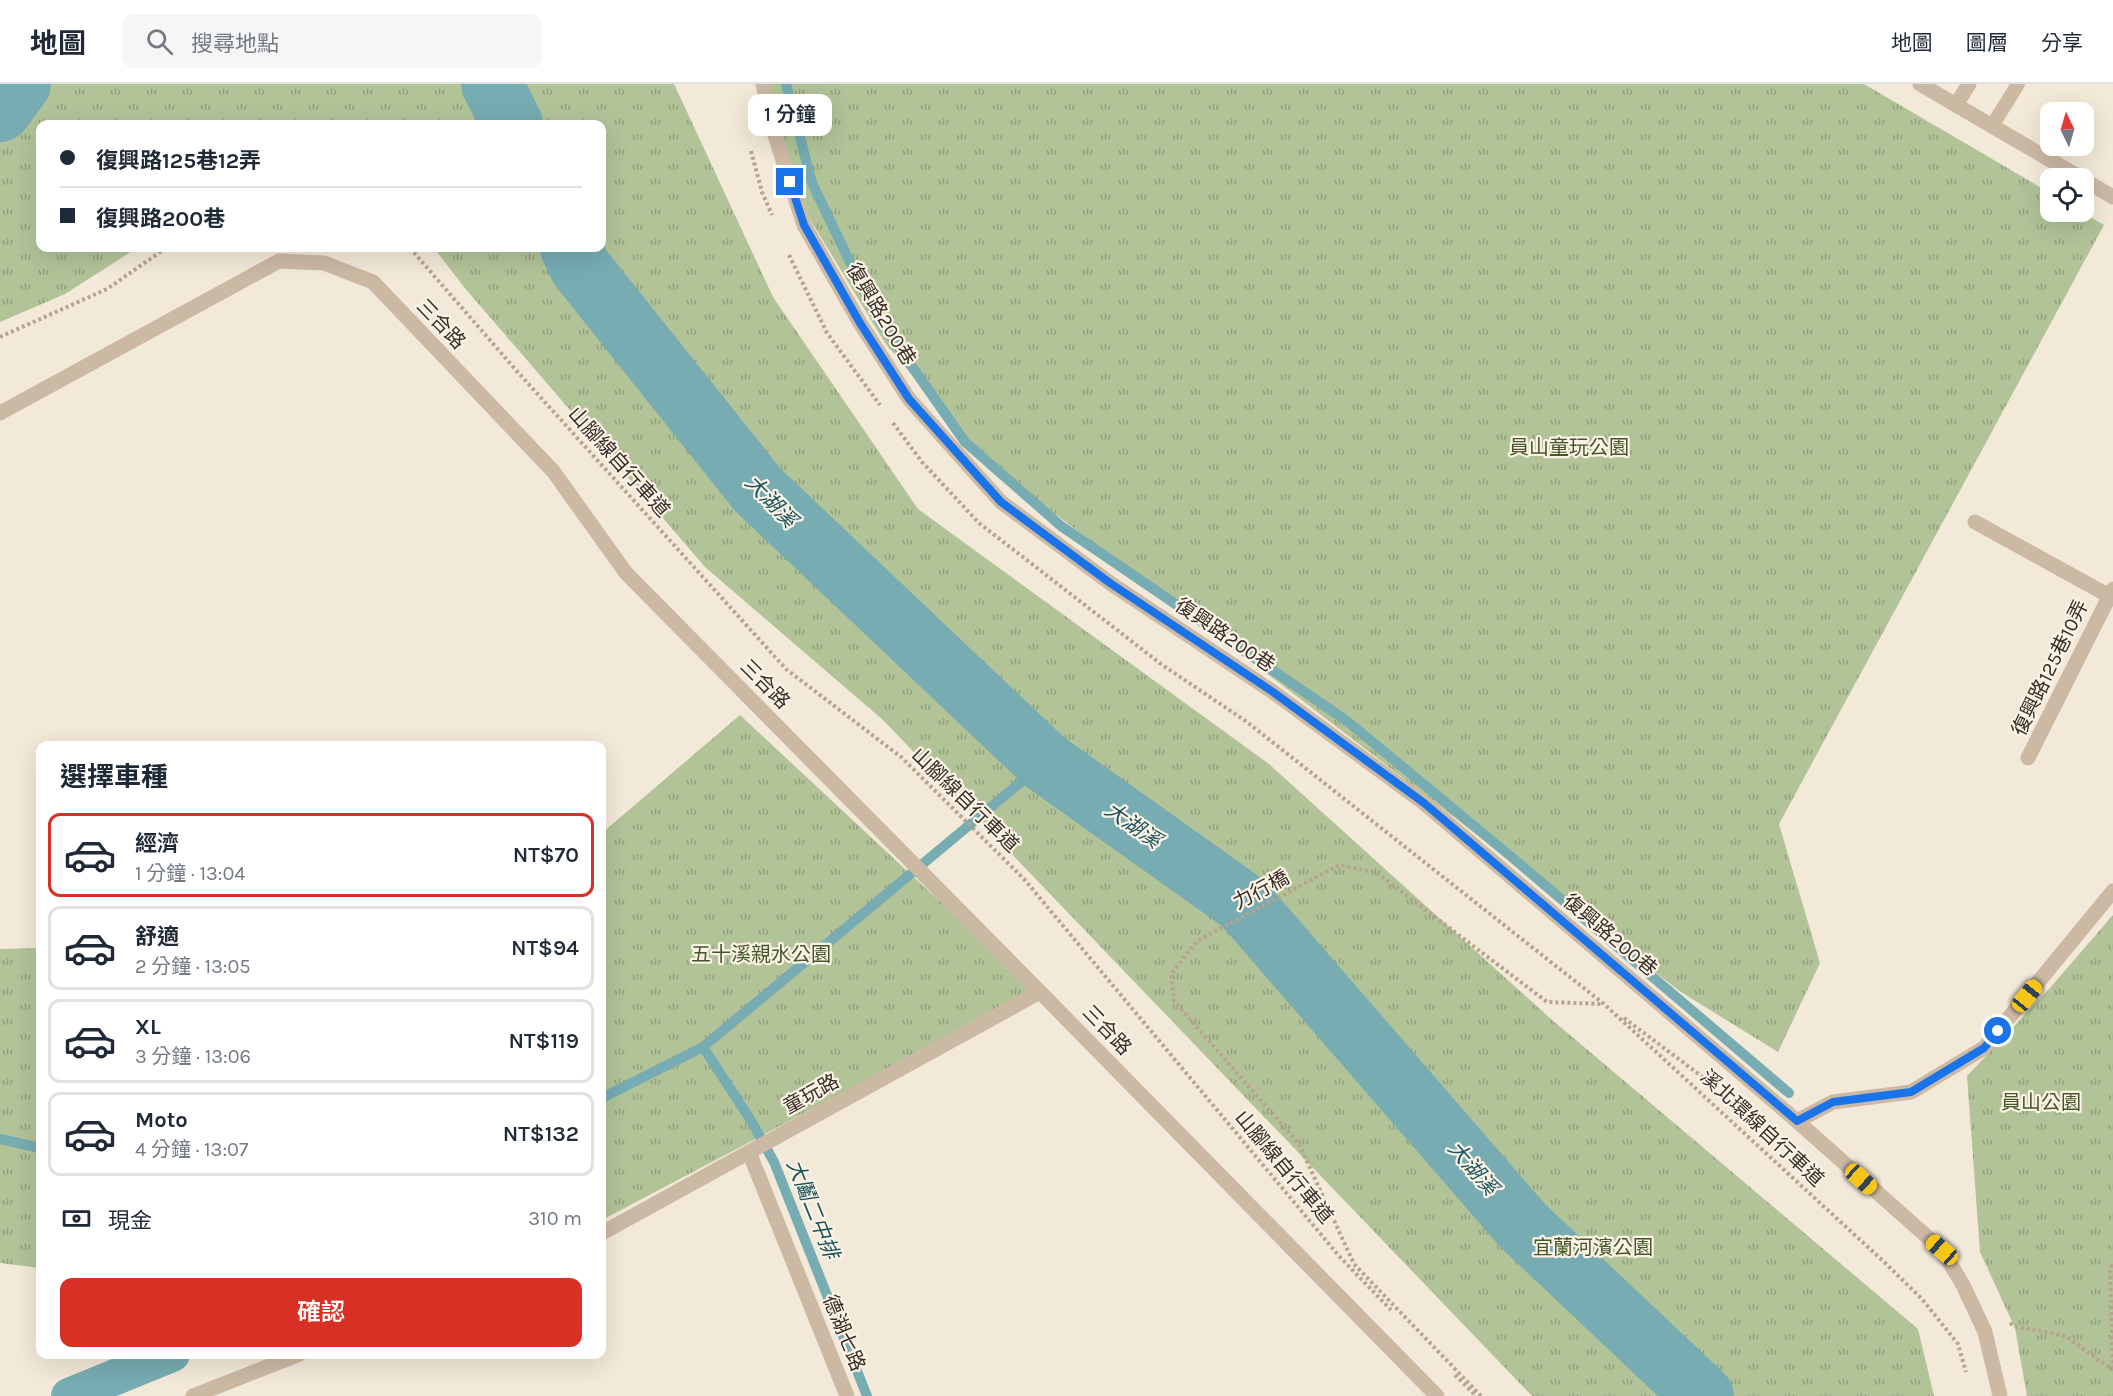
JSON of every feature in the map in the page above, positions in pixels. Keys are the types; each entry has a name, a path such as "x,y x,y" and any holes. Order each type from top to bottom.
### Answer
{"street":[{"name":"復興路200巷","path":"763,84 769,117 804,225 860,323 909,399 1001,502 1110,583 1273,692 1424,803 1797,1121 1942,1250 1963,1285 1985,1332 2000,1396"},
{"path":"1920,84 2063,168"},
{"path":"1956,105 1969,84"},
{"path":"2094,186 2113,197"},
{"name":"三合路","path":"0,412 279,261 324,263 373,282 553,471 626,573 1437,1396"},
{"name":"復興路125巷10弄","path":"1975,522 2112,594 2028,758"},
{"path":"1797,1121 1833,1102 1911,1092 1984,1048 2113,891"},
{"name":"童玩路","path":"606,1231 1041,992"},
{"name":"德湖七路","path":"749,1152 847,1396"},
{"path":"193,1396 287,1359"}],"lane":[{"path":"1992,126 2018,84"}],"path":[{"path":"0,337 107,290 160,252"},
{"name":"山腳線自行車道","path":"413,252 515,369 786,669 901,757 1024,879 1339,1256 1476,1396"},
{"name":"力行橋","path":"1481,1396 1354,1264 1299,1144 1174,1002 1171,974 1197,941 1339,865 1377,873 1547,1002 1605,1004"},
{"name":"溪北環線自行車道","path":"1605,1004 1883,1260 1922,1299 1958,1344 1966,1374"},
{"path":"2113,1263 2110,1273 2113,1370"},
{"path":"2007,1322 2014,1326 2066,1336 2113,1370"}],"green space":[{"name":"宜蘭河濱公園","path":"0,84 674,84 773,297 918,509 1269,764 1551,1019 1918,1329 1934,1396 1532,1396 883,720 705,567 464,287 437,252 606,252 606,120 36,120 36,252 131,252 65,294 0,322"},
{"name":"員山童玩公園","path":"765,84 1864,84 2040,187 2040,222 2094,222 2094,219 2104,225 1779,824 1820,963 1778,1052 1681,992 1303,701 985,461 885,343 805,211"},
{"name":"五十溪親水公園","path":"740,715 1036,991 606,1218 606,830"},
{"name":"員山公園","path":"2113,915 2113,1396 2027,1396 2015,1328 1980,1252 1967,1076 2049,989"},
{"path":"36,948 36,1268 0,1263 0,949"}],"waterway":[{"path":"0,111 20,84"},
{"name":"大湖溪","path":"492,84 510,120"},
{"path":"786,84 812,183 875,314 965,442 1061,526 1347,721 1514,859 1789,1093"},
{"name":"大湖溪","path":"573,252 580,267 758,490 1045,762 1243,903 1523,1226 1703,1396"},
{"path":"606,1096 703,1047 1045,762"},
{"name":"大鬮二中排","path":"703,1047 750,1119 774,1162 867,1396"},
{"path":"0,1139 36,1147"},
{"path":"69,1396 160,1359"}],"route":[{"path":"790,182 804,225 860,323 909,399 1001,502 1110,583 1273,692 1424,803 1797,1121 1833,1102 1911,1092 1984,1048 1998,1031"}]}
